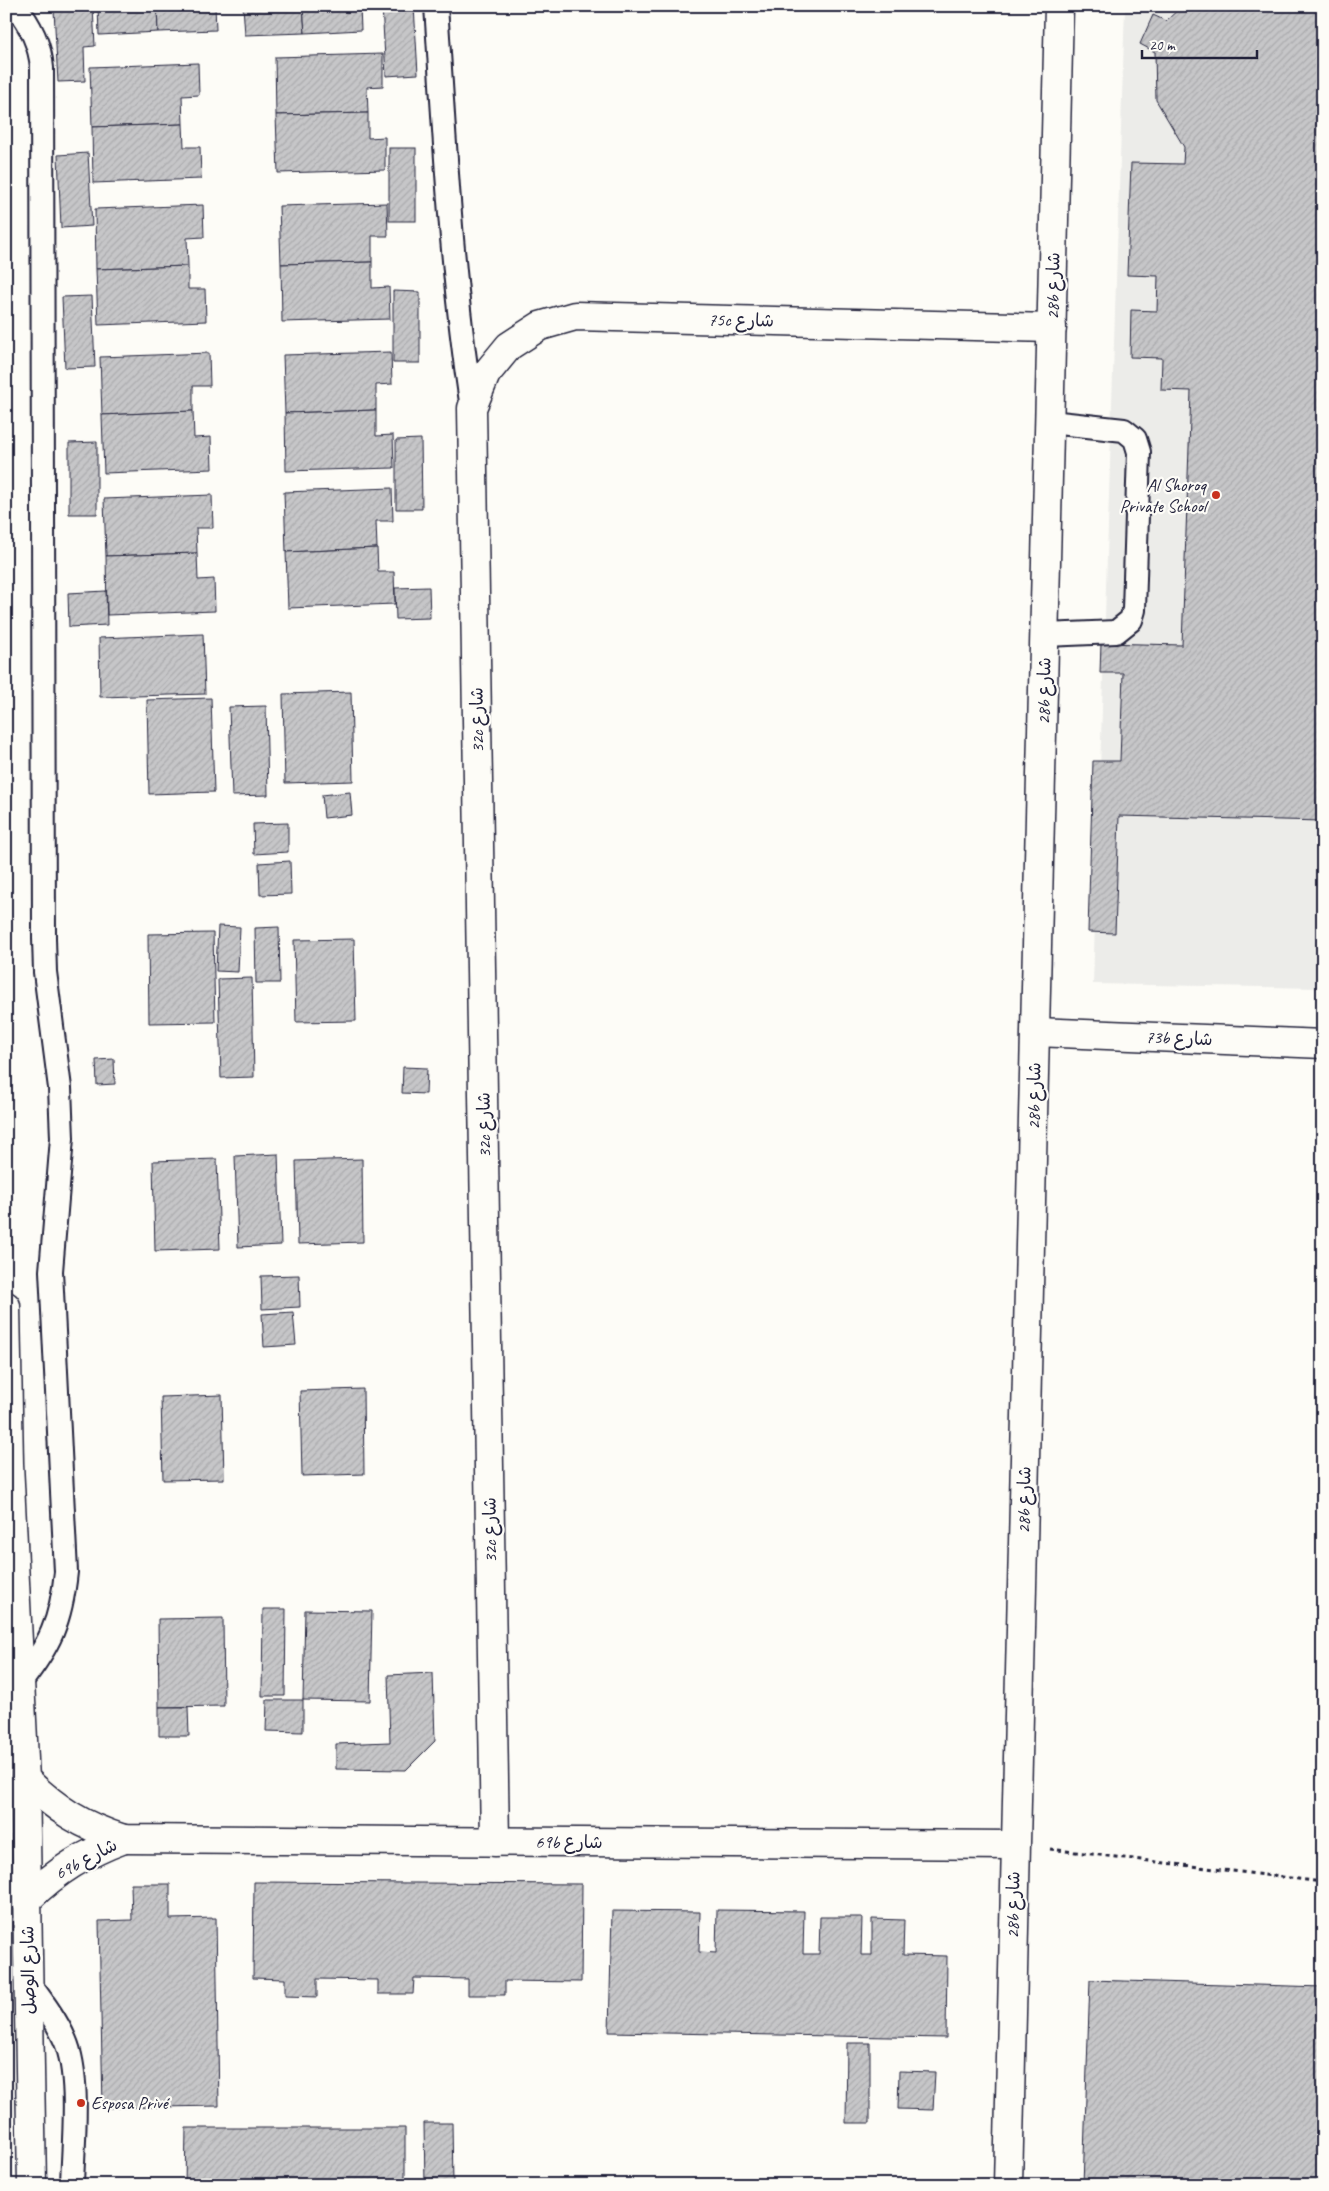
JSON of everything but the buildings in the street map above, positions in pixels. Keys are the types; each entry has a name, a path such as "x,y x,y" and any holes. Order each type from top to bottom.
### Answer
{"street":[{"name":"28b شارع","path":"1008,2185 1059,6"},
{"name":"75c شارع","path":"472,408 486,374 509,346 540,326 575,316 1052,328"},
{"name":"32c شارع","path":"472,408 495,1842"},
{"name":"73b شارع","path":"1036,1032 1323,1044"},
{"name":"شارع الوصل","path":"6,1306 9,1464 25,1780 32,2185"},
{"name":"69b شارع","path":"25,1780 46,1800 69,1816 96,1830 124,1839 1015,1844"},
{"name":"69b شارع","path":"27,1900 48,1880 71,1863 97,1849 124,1839"}],"lane":[{"path":"15,6 24,16 37,40 42,68 44,938 45,972 60,1088 62,1138 51,1281 66,1572 64,1595 50,1638 40,1658 20,1683"},
{"path":"436,6 454,274 460,332 472,408"},
{"path":"1045,635 1116,632 1131,620 1134,610 1139,452 1135,439 1124,430 1050,422"},
{"path":"28,1982 58,2025 72,2060 74,2079 72,2185"}],"path":[{"path":"1015,1844 1323,1882"}],"shaded area":[{"name":"Al Shoroq Private School","path":"1125,6 1323,6 1323,988 1093,984"}],"place":[{"name":"Al Shoroq Private School","path":"1216,495"},
{"name":"Esposa Privé","path":"81,2103"}]}
